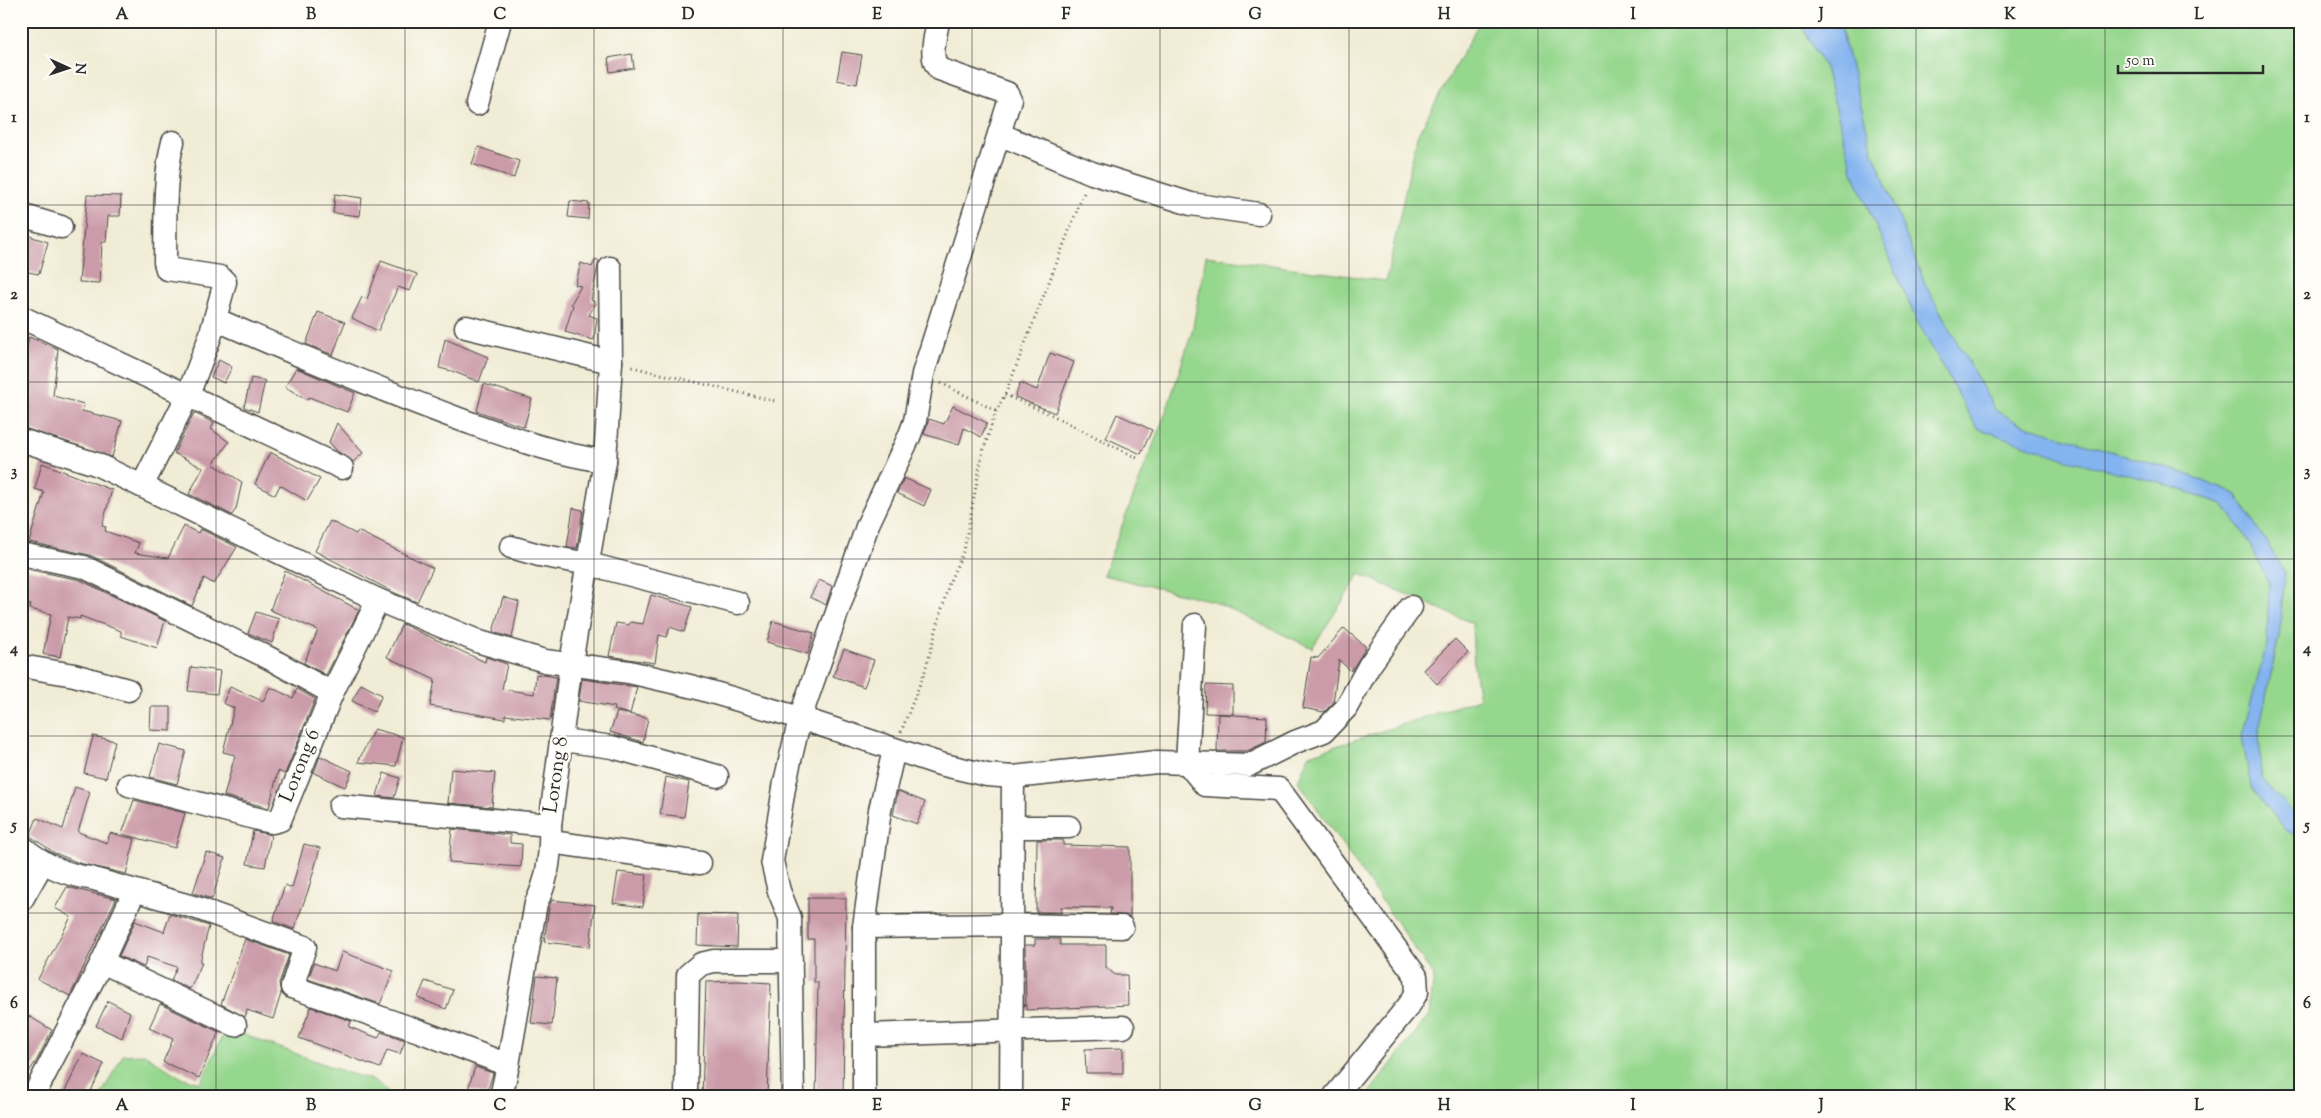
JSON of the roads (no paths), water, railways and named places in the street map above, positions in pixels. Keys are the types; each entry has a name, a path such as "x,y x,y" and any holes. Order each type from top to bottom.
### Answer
{"street":[{"path":"477,104 500,21"},
{"path":"793,1097 790,918 779,891 772,861 785,782 800,718 868,524 915,421 922,374 1010,99 1007,93 938,69 934,64 933,52 938,21"},
{"path":"999,134 1092,173 1191,204 1259,214"},
{"path":"142,486 188,395 215,319 225,282 220,277 167,268 165,262 167,173 172,142"},
{"path":"21,215 61,226"},
{"name":"Lorong 8","path":"501,1097 536,903 545,887 571,663 604,461 611,362 610,268"},
{"path":"21,317 342,468"},
{"path":"215,319 434,410 538,446 576,457 604,461"},
{"path":"466,327 611,362"},
{"path":"21,440 96,464 378,600 480,642 545,661 628,672 694,687 800,718 894,750 987,775 1013,777 1127,764 1249,765 1295,742 1324,731 1346,708 1370,666 1412,607"},
{"path":"511,547 539,555 588,564 738,603"},
{"path":"21,554 84,567 269,658 332,693"},
{"name":"Lorong 6","path":"129,785 262,820 272,822 280,820 332,693 378,600"},
{"path":"1195,625 1187,763 1205,785 1278,789 1416,976 1417,992 1410,1004 1334,1097"},
{"path":"21,666 74,674 128,690"},
{"path":"563,740 612,747 717,776"},
{"path":"864,1097 864,927 880,810 894,750"},
{"path":"1011,1097 1013,777"},
{"path":"340,806 550,833 700,863"},
{"path":"1012,827 1070,827"},
{"path":"21,846 44,862 74,876 90,878 226,917 304,947 292,987 419,1031 508,1065"},
{"path":"21,901 44,862"},
{"path":"33,1097 102,962 134,892"},
{"path":"864,927 1011,925 1122,927"},
{"path":"686,1097 688,975 701,964 714,961 791,961"},
{"path":"102,962 235,1025"},
{"path":"864,1035 1123,1027"}],"water":[{"path":"1799,21 1839,21 1873,152 1926,286 1995,410 2020,424 2183,473 2236,494 2285,572 2279,636 2259,730 2261,779 2300,821 2300,837 2287,831 2251,787 2242,736 2267,644 2269,583 2246,537 2223,504 2161,483 2068,460 1977,428 1916,319 1854,175 1825,68"}]}
